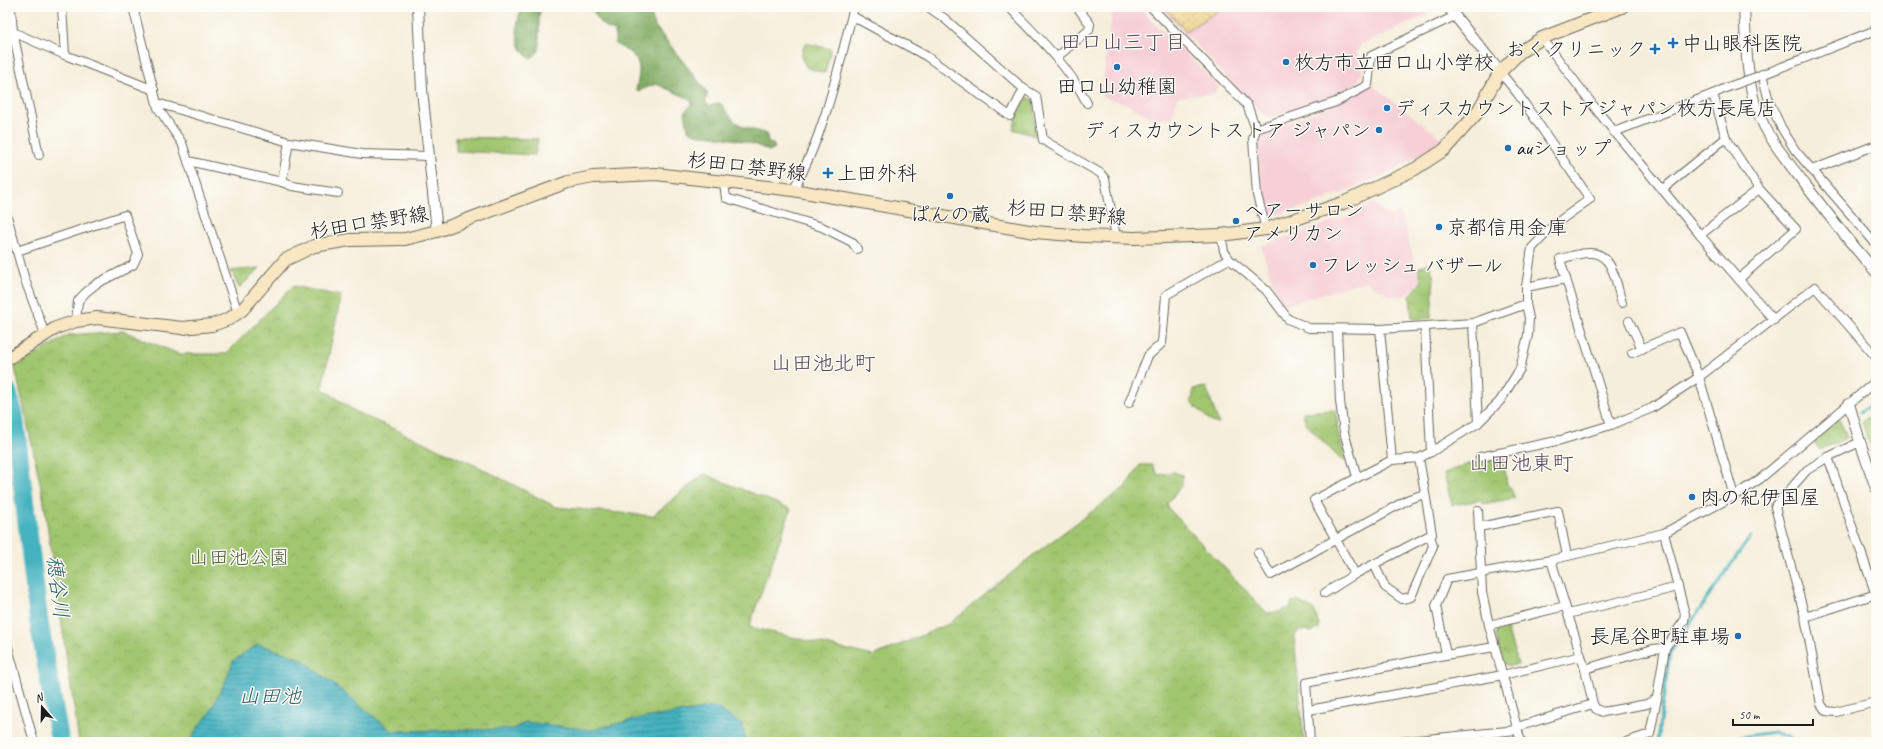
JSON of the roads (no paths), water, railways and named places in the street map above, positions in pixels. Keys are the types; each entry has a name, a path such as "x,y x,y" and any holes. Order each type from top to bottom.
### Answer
{"main road":[{"name":"杉田口禁野線","path":"7,359 41,337 76,321 96,318 182,328 212,325 229,319 238,313 285,260 314,246 350,240 405,239 437,231 568,182 593,177 656,174 793,190 1035,232 1116,237 1221,236 1266,228 1347,202 1412,172 1444,150 1477,113 1500,72 1520,52 1542,38 1622,7"}],"street":[{"path":"11,7 13,32 38,155"},
{"path":"62,7 65,55"},
{"path":"132,7 158,108 182,143 238,313"},
{"path":"418,7 422,90 437,231"},
{"path":"793,190 813,148 826,111 840,66 854,7"},
{"path":"928,7 944,18 1024,89 1036,96 1043,140 1100,173 1105,178 1116,237"},
{"path":"1009,7 1057,57 1078,85 1087,103"},
{"path":"1057,57 1088,30 1090,24 1077,7"},
{"path":"1151,7 1247,105 1256,129 1253,139 1257,195 1266,228"},
{"path":"1355,574 1314,500 1392,460 1419,458 1431,452 1478,423 1500,401 1520,369 1528,335 1529,318 1526,304 1526,287 1532,248 1555,224 1590,199 1518,94 1448,7"},
{"path":"1744,7 1751,81 1757,108 1766,130 1781,154 1849,241 1876,272"},
{"path":"852,16 926,56 1010,116 1024,89"},
{"path":"1256,129 1336,102 1368,85 1371,56 1455,16"},
{"path":"1614,132 1876,30"},
{"path":"13,32 65,55 154,90"},
{"path":"1542,38 1614,132 1700,235 1774,320"},
{"path":"1761,75 1769,101 1781,127 1795,150 1876,244"},
{"path":"1713,94 1726,138 1759,189 1796,229 1739,279"},
{"path":"157,103 289,142 362,154 429,156"},
{"path":"1663,189 1726,138"},
{"path":"282,182 289,142"},
{"path":"1812,170 1876,146"},
{"path":"188,161 282,182 292,186 338,193"},
{"path":"724,183 726,198 822,227 852,242 857,249"},
{"path":"1700,235 1759,189"},
{"path":"17,251 125,215 138,254 133,265 96,284 85,293 78,301 76,321"},
{"path":"7,216 41,337"},
{"path":"1221,236 1224,251 1229,259 1266,290 1288,318 1309,328 1337,330 1380,329 1473,323 1526,304"},
{"path":"1611,425 1560,259 1589,252 1603,256 1610,263 1622,303"},
{"path":"1129,403 1148,356 1162,343 1166,295 1229,259"},
{"path":"1526,287 1566,279"},
{"path":"1480,457 1561,440 1611,425 1652,408 1699,377 1774,320 1815,286 1876,357"},
{"path":"1629,321 1642,349"},
{"path":"1473,323 1478,423"},
{"path":"1425,327 1431,452"},
{"path":"1380,329 1392,460"},
{"path":"1337,330 1340,401 1344,432 1357,477"},
{"path":"1632,353 1680,332 1699,377 1734,496"},
{"path":"1446,654 1436,606 1447,578 1551,560 1664,533 1734,496 1760,479 1876,381"},
{"path":"1849,404 1876,488"},
{"path":"1860,442 1828,457 1807,470 1775,507 1805,617 1821,704 1826,711 1836,712 1876,702"},
{"path":"1805,617 1876,595 1828,457"},
{"path":"1374,564 1385,587 1402,599 1411,597 1433,546 1430,535 1432,534 1419,458"},
{"path":"1258,553 1270,575 1409,499 1425,494"},
{"path":"1478,511 1482,592 1489,625 1521,742"},
{"path":"1479,527 1558,511 1567,556"},
{"path":"1626,742 1650,734 1658,698 1665,648 1684,620 1685,614 1664,533"},
{"path":"1325,593 1355,574 1430,535"},
{"path":"1551,560 1585,669 1593,704 1596,709 1603,712 1647,704 1658,698"},
{"path":"1568,614 1678,587"},
{"path":"1489,625 1565,606"},
{"path":"7,644 34,742"},
{"path":"1310,742 1306,683 1446,654 1495,647"},
{"path":"1585,669 1653,649 1665,648"},
{"path":"1309,710 1503,676 1581,656"},
{"path":"1398,742 1517,729 1593,704"}],"water":[{"name":"山田池","path":"258,644 302,659 392,731 513,729 526,722 592,730 632,720 715,707 742,724 746,742 190,742 198,727 209,714 226,680 233,661"}],"waterway":[{"name":"穂谷川","path":"7,391 14,415 39,623 60,742"},
{"path":"1860,413 1876,401"},
{"path":"1657,742 1670,652 1751,536"},
{"path":"1705,742 1774,732 1800,742"}],"place":[{"name":"中山眼科医院","path":"1673,43"},
{"name":"おくクリニック","path":"1655,49"},
{"name":"枚方市立田口山小学校","path":"1286,62"},
{"name":"田口山幼稚園","path":"1117,67"},
{"name":"ディスカウントストアジャパン枚方長尾店","path":"1387,108"},
{"name":"ディスカウントストア ジャパン","path":"1379,130"},
{"name":"auショップ","path":"1508,148"},
{"name":"上田外科","path":"828,173"},
{"name":"ぱんの蔵","path":"950,196"},
{"name":"ヘアーサロン アメリカン","path":"1236,221"},
{"name":"京都信用金庫","path":"1439,227"},
{"name":"フレッシュ バザール","path":"1313,265"},
{"name":"肉の紀伊国屋","path":"1692,497"},
{"name":"長尾谷町駐車場","path":"1738,636"}],"district":[{"name":"田口山三丁目","path":"1123,42"},
{"name":"山田池北町","path":"823,363"},
{"name":"山田池東町","path":"1521,463"}],"park label":[{"name":"山田池公園","path":"239,557"}]}
